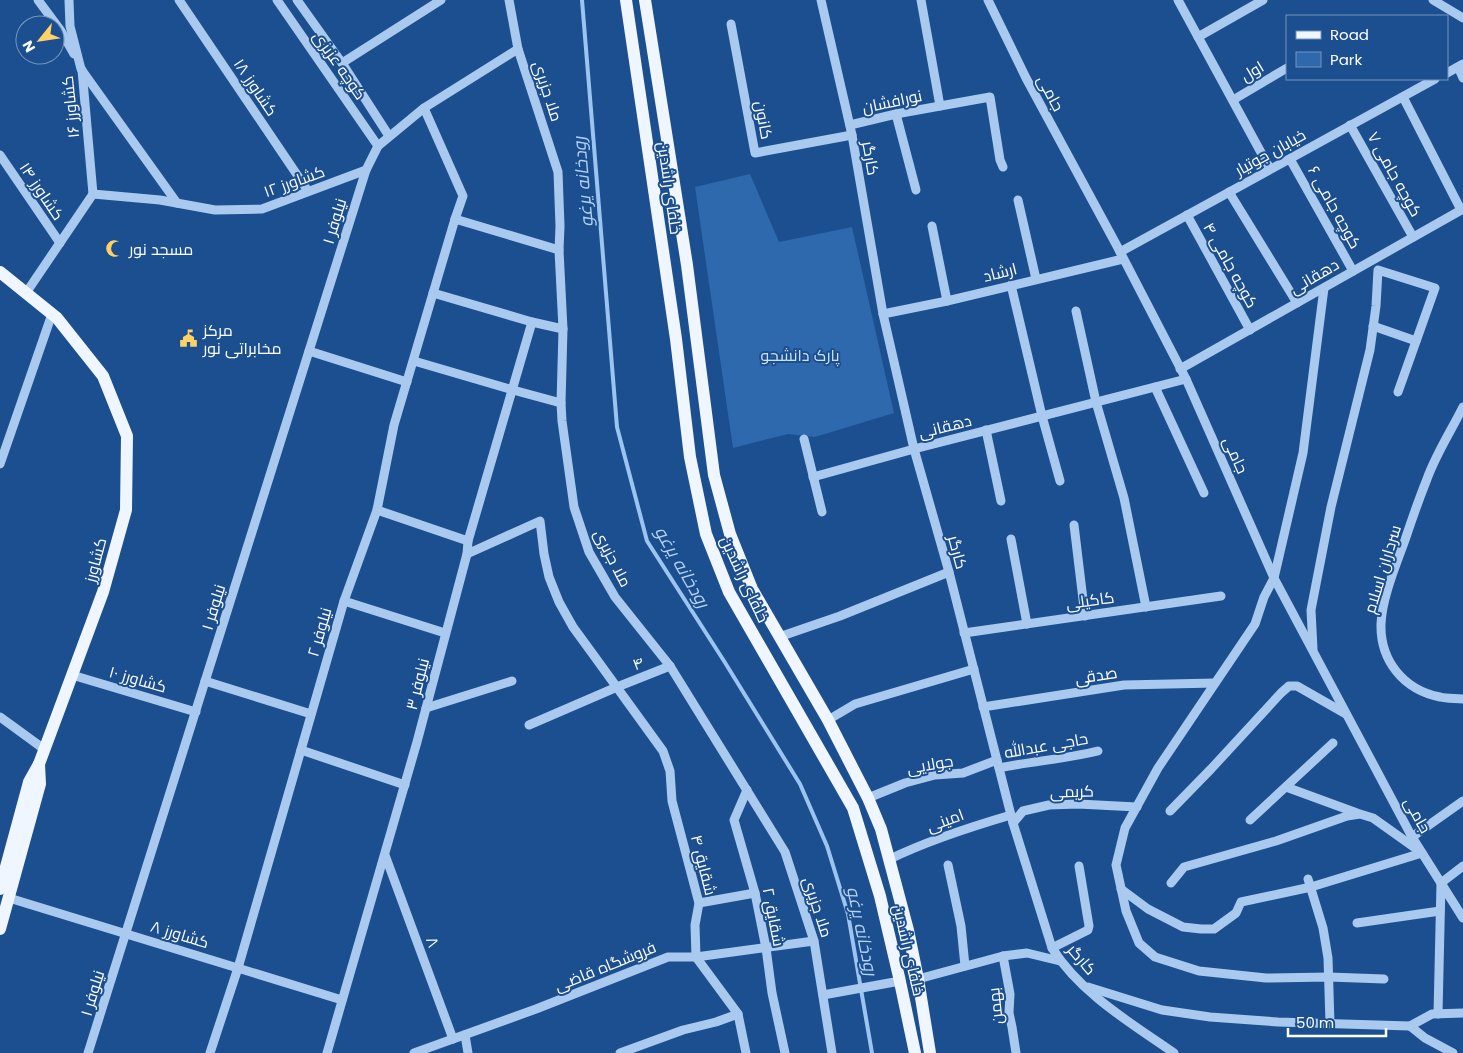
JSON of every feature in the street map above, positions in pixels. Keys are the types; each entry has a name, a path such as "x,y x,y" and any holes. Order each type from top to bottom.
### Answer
{"main road":[{"name":"خلفای راشدین","path":"626,0 676,339 690,457 706,534 730,592 853,808 880,896 915,1053"},
{"path":"645,0 687,265 714,474 733,543 752,589 828,720 868,798 881,829 908,930 930,1053"},
{"name":"کشاورز","path":"0,272 57,318 103,376 127,436 126,510 103,592 39,764 40,784 4,893 0,929"},
{"path":"900,981 918,979"}],"street":[{"name":"کشاورز ۱۶","path":"38,0 62,30 82,69 93,194"},
{"path":"70,0 70,26 82,69 177,203"},
{"name":"کشاورز ۱۸","path":"178,0 308,191"},
{"name":"کوچه عزیزی","path":"277,0 378,146"},
{"path":"297,0 342,63 389,136"},
{"path":"342,63 441,0"},
{"name":"ملا جزیری","path":"509,0 518,49 558,172 563,329 561,403 574,508 589,552 615,597 670,666 785,852 814,941 832,1053"},
{"name":"کارگر","path":"821,0 850,125 883,314 914,449 974,669 1012,819 1052,948 1060,961 1099,1000 1174,1053"},
{"path":"921,0 940,106"},
{"name":"جامی","path":"988,0 1026,78 1186,379 1274,578 1412,837 1463,918"},
{"path":"1178,0 1270,169"},
{"path":"1198,37 1263,0"},
{"path":"1433,0 1463,18"},
{"name":"کانون","path":"731,24 755,153 852,135"},
{"path":"366,170 378,146 424,108 518,49"},
{"path":"1448,72 1460,65 1463,78"},
{"name":"اول","path":"1233,100 1286,69"},
{"name":"خیابان جوتیار","path":"1121,255 1187,215 1434,80"},
{"name":"نورافشان","path":"850,125 896,114 990,97 1000,160 1003,167"},
{"path":"1403,97 1462,209"},
{"name":"نیلوفر ۲","path":"210,1053 238,968 344,601 377,510 394,425 463,196 424,108"},
{"path":"896,114 916,190"},
{"name":"کوچه جامی ۷","path":"1350,125 1413,237"},
{"name":"کشاورز ۱۴","path":"0,155 60,243"},
{"name":"کوچه جامی ۶","path":"1290,159 1353,271"},
{"name":"کشاورز ۱۲","path":"93,194 160,200 215,210 262,209 366,170"},
{"name":"نیلوفر ۱","path":"88,1053 366,170"},
{"path":"1229,192 1297,303"},
{"path":"26,293 93,194"},
{"path":"1018,200 1036,279"},
{"name":"دهقانی","path":"1180,369 1462,209"},
{"name":"کوچه جامی ۴","path":"1187,215 1250,330"},
{"path":"455,219 559,250"},
{"path":"932,226 947,301"},
{"name":"ارشاد","path":"883,314 947,301 1036,279 1121,255"},
{"path":"1314,653 1311,610 1331,507 1370,350 1376,306 1378,270 1376,258"},
{"path":"1378,270 1435,288 1398,392"},
{"path":"1011,285 1042,416 1060,481"},
{"path":"1324,288 1303,453 1274,578 1264,597 1255,624 1158,768 1125,828 1116,865 1126,911 1139,944 1155,957 1199,971 1266,978 1329,977 1384,979"},
{"path":"433,293 532,322 563,329"},
{"path":"1076,311 1096,402 1124,498 1146,607"},
{"path":"0,464 52,314"},
{"name":"نیلوفر ۳","path":"327,1053 405,785 467,554 468,540 532,322"},
{"path":"1373,326 1416,341"},
{"path":"309,351 408,382"},
{"path":"414,361 561,403"},
{"name":"دهقانی","path":"813,476 1186,379"},
{"path":"1155,387 1204,492"},
{"name":"سرداران اسلام","path":"1463,407 1427,477 1391,578 1381,624 1382,642 1386,655 1393,668 1402,678 1412,687 1423,692 1440,697 1463,699"},
{"path":"986,430 1002,501"},
{"path":"804,439 822,512"},
{"path":"377,510 468,540"},
{"name":"شقایق ۴","path":"467,554 540,521 549,577 559,602 573,627 663,751 670,771 672,802 699,903 696,926 696,957"},
{"path":"1074,525 1085,616"},
{"path":"1012,538 1027,624"},
{"path":"779,636 840,616 948,572"},
{"name":"کاکیلی","path":"964,633 1222,596"},
{"path":"344,601 445,633"},
{"name":"۴","path":"528,725 670,666"},
{"path":"828,720 855,704 974,669"},
{"name":"کشاورز ۱۰","path":"72,675 196,712"},
{"path":"205,681 311,714"},
{"path":"426,708 512,681"},
{"name":"صدقی","path":"983,707 1124,685 1215,683"},
{"path":"1170,811 1289,686 1297,686 1346,715"},
{"path":"0,717 44,749"},
{"path":"1250,820 1333,743"},
{"path":"301,750 405,785"},
{"name":"حاجی عبدالله","path":"998,764 1075,757 1098,751"},
{"name":"جولایی","path":"868,798 905,783 935,775 964,773 998,764"},
{"path":"1286,787 1374,818 1422,853"},
{"name":"شقایق ۲","path":"747,790 734,820 755,893 766,948 772,993 785,1053"},
{"path":"1412,837 1463,801"},
{"name":"کریمی","path":"1012,819 1023,811 1049,805 1078,804 1137,807"},
{"path":"1172,882 1184,867 1276,841 1347,816 1360,814"},
{"name":"امینی","path":"890,859 944,836 977,825 1012,819"},
{"path":"1121,889 1148,910 1183,928 1214,929 1236,913 1241,902 1422,853"},
{"name":"۸","path":"384,855 453,1039"},
{"path":"948,865 961,926 965,966"},
{"path":"1052,948 1088,930 1089,926 1079,866"},
{"path":"1438,1014 1441,883 1463,866"},
{"path":"1310,883 1323,928 1328,958 1330,1024"},
{"name":"کشاورز ۸","path":"4,893 342,1000"},
{"path":"699,903 755,893"},
{"path":"1357,922 1440,911"},
{"name":"فروشگاه قاضی","path":"414,1053 570,996 668,957 696,957 814,941"},
{"path":"918,979 1003,956 1027,953 1060,961"},
{"name":"بهمن","path":"1003,956 1010,994 1009,1013 1016,1053"},
{"path":"696,957 738,1014 746,1053"},
{"path":"823,996 900,981"},
{"path":"1085,986 1162,1010 1210,1017 1330,1024 1410,1026 1432,1014 1463,1013"},
{"path":"620,1053 683,1030 716,1022 738,1014"},
{"path":"1410,1026 1425,1038 1454,1053"},
{"path":"465,1035 468,1053"}],"green space":[{"name":"پارک دانشجو","path":"750,174 779,242 852,227 894,413 815,437 788,434 733,448 695,187"}],"waterway":[{"name":"رودخانه یرغو","path":"582,0 617,427 647,541 800,784 827,846 848,914 872,1053"}],"place":[{"name":"مسجد نور","path":"115,249"},
{"name":"مرکز مخابراتی نور","path":"189,339"}]}
